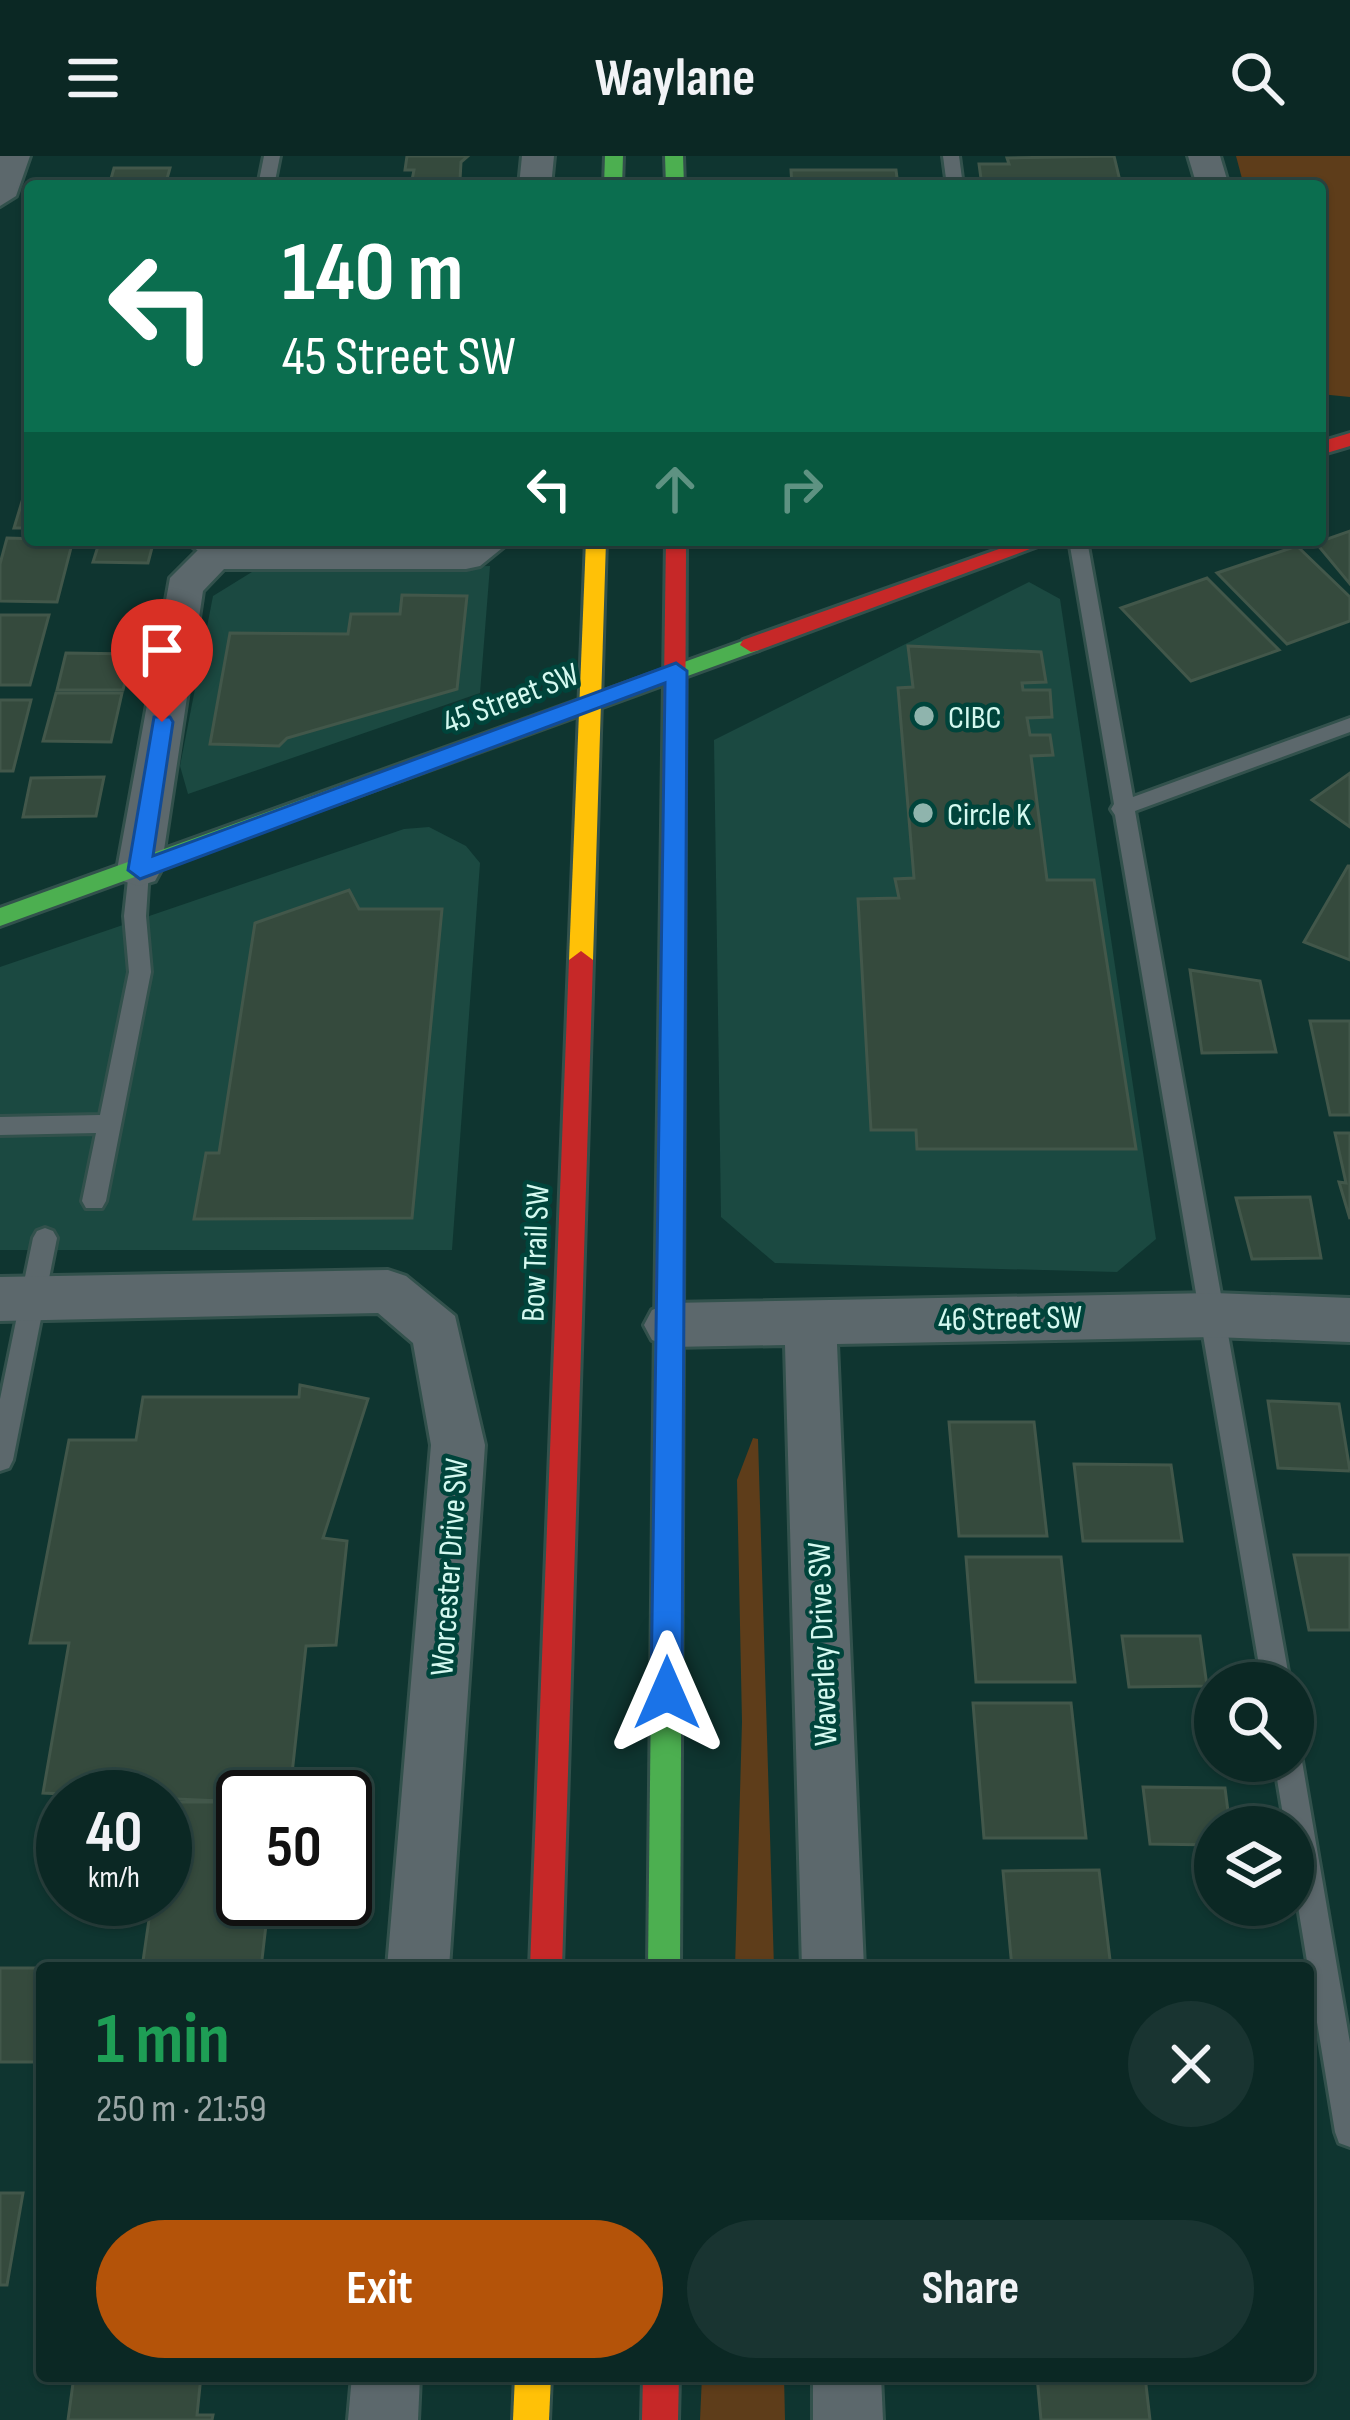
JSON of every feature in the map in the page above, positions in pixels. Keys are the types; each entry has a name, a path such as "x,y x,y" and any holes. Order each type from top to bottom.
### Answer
{"main road":[{"name":"Bow Trail SW","path":"546,1962 596,546"},
{"path":"664,1962 676,546"},
{"name":"45 Street SW","path":"0,917 140,870 1017,546"},
{"path":"531,2420 532,2382"},
{"path":"660,2420 661,2382"}],"street":[{"path":"0,196 14,156"},
{"path":"140,870 184,587 204,549 466,557 483,546"},
{"name":"Worcester Drive SW","path":"17,1299 388,1291 437,1332 458,1445 418,1962"},
{"name":"46 Street SW","path":"670,1325 1214,1315 1350,1320"},
{"name":"Waverley Drive SW","path":"810,1319 832,1962"},
{"path":"383,2420 386,2382"},
{"path":"847,2382 848,2420"}],"lane":[{"path":"1079,546 1272,1662"},
{"path":"1121,809 1350,725"},
{"path":"94,1201 140,972 135,916 140,870"},
{"path":"0,1126 110,1124"},
{"path":"0,1460 17,1299 45,1238"},
{"path":"1292,1782 1350,2132"}],"shaded area":[{"path":"1236,156 1350,156 1350,397 1326,395 1326,180 1242,180"},
{"path":"490,566 480,693 188,794 180,766 213,596 257,569"},
{"path":"1029,582 1060,599 1156,1239 1117,1272 775,1263 721,1217 714,740"},
{"path":"429,827 466,846 480,863 452,1250 0,1250 0,967 404,829"},
{"path":"753,1438 758,1439 774,1962 735,1962 742,1722 737,1480"},
{"path":"702,2382 784,2382 785,2420 700,2420"}],"building":[{"path":"407,156 468,156 461,162 460,180 412,180 414,170 405,170"},
{"path":"1114,156 1120,180 981,180 979,164 1009,164 1007,158"},
{"path":"114,168 170,168 167,180 111,180"},
{"path":"791,170 896,170 897,180 792,180"},
{"path":"24,495 24,528 14,528"},
{"path":"1350,531 1350,584 1318,546 1326,546 1326,539"},
{"path":"7,538 24,539 24,546 71,546 57,602 0,601 0,564"},
{"path":"98,546 152,546 148,563 93,562"},
{"path":"1297,546 1350,597 1350,621 1287,644 1217,573"},
{"path":"1207,578 1279,650 1191,681 1121,608"},
{"path":"402,595 467,596 457,689 287,738 279,746 210,744 230,633 348,634 351,614 400,614"},
{"path":"0,615 49,615 30,685 0,685"},
{"path":"908,646 1041,652 1046,682 1022,683 1023,690 1050,690 1052,717 1027,718 1030,735 1050,735 1053,755 1031,756 1047,880 1094,880 1136,1149 917,1149 916,1130 871,1130 858,899 899,898 895,879 914,878 898,688 913,687"},
{"path":"66,653 132,654 123,690 57,690"},
{"path":"56,693 122,693 111,742 43,741"},
{"path":"0,700 31,700 13,771 0,771"},
{"path":"1350,773 1350,827 1312,800"},
{"path":"104,777 96,816 23,817 31,778"},
{"path":"1350,866 1350,960 1304,942"},
{"path":"349,890 359,909 442,909 412,1218 194,1219 206,1153 219,1153 255,923"},
{"path":"1190,970 1260,981 1276,1052 1202,1053"},
{"path":"1310,1021 1350,1021 1350,1115 1330,1115"},
{"path":"1335,1133 1350,1133 1350,1219 1339,1182 1346,1183"},
{"path":"1310,1197 1321,1258 1252,1259 1236,1198"},
{"path":"300,1385 368,1399 323,1538 347,1541 336,1645 306,1646 292,1770 216,1770 216,1801 192,1800 192,1770 47,1770 69,1643 30,1643 69,1440 136,1440 143,1397 299,1397"},
{"path":"1268,1401 1339,1404 1350,1471 1278,1468"},
{"path":"949,1422 1034,1422 1047,1536 959,1536"},
{"path":"1074,1464 1171,1465 1182,1541 1083,1541"},
{"path":"1294,1555 1350,1555 1350,1630 1309,1630"},
{"path":"966,1557 1061,1557 1075,1682 976,1682"},
{"path":"1122,1636 1200,1636 1204,1662 1194,1662 1194,1686 1129,1687"},
{"path":"973,1703 1071,1703 1086,1838 984,1838"},
{"path":"1143,1787 1225,1788 1227,1806 1194,1806 1194,1845 1150,1844"},
{"path":"192,1802 216,1802 216,1926 266,1926 262,1962 143,1962 148,1926 192,1926"},
{"path":"1099,1870 1110,1962 1011,1962 1003,1871"},
{"path":"0,1968 36,1968 35,2062 0,2062"},
{"path":"0,2193 23,2193 7,2285 0,2285"},
{"path":"73,2382 200,2382 197,2415 213,2415 212,2420 68,2420"},
{"path":"1038,2382 1146,2382 1150,2420 1041,2420"}],"traffic: fast":[{"path":"613,180 614,156"},
{"path":"674,156 675,180"},
{"path":"0,917 751,645"},
{"path":"664,1962 669,1324"}],"traffic: slow":[{"path":"581,960 596,546"},
{"path":"531,2420 533,2382"}],"traffic: jam":[{"path":"1326,447 1350,439"},
{"path":"669,1324 676,546"},
{"path":"751,645 1027,546"},
{"path":"546,1962 581,960"},
{"path":"660,2420 661,2382"}],"place":[{"name":"CIBC","path":"924,716"},
{"name":"Circle K","path":"923,813"}],"route":[{"path":"162,722 140,870 676,671 667,1693"}]}
